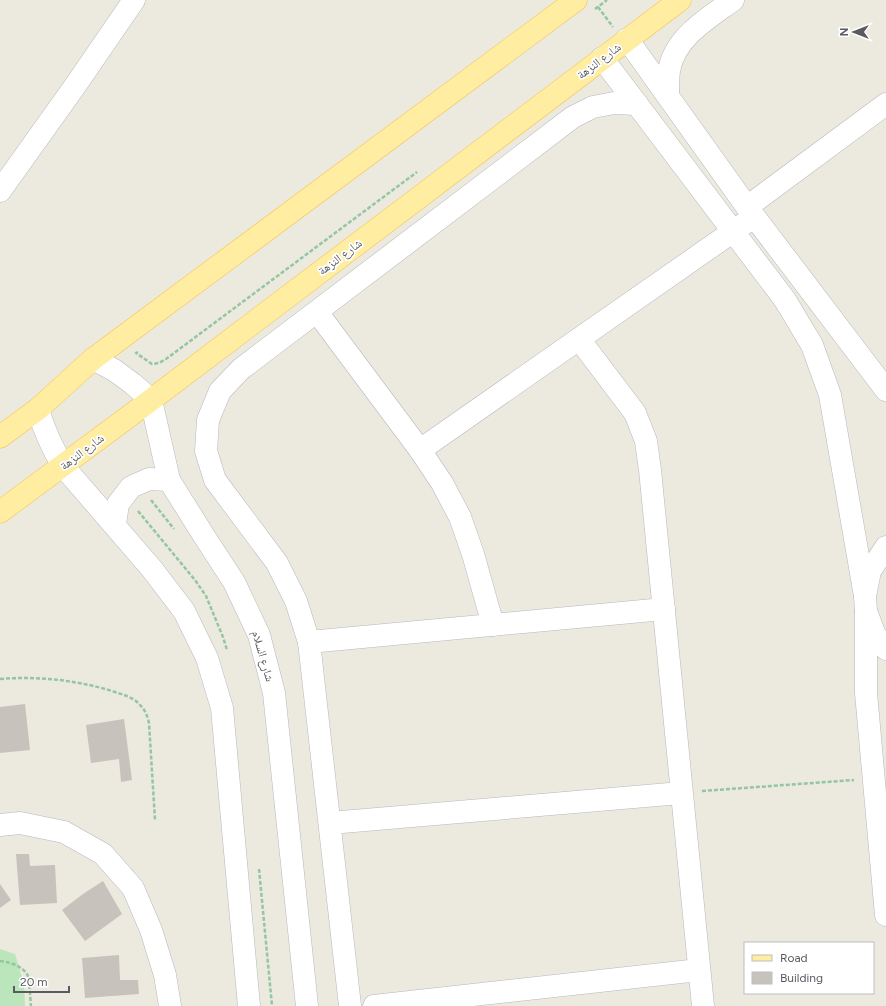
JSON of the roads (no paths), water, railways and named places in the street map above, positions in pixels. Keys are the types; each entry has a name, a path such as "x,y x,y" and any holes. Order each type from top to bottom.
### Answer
{"main road":[{"name":"شارع النزهة","path":"0,512 151,400 602,58 621,36 680,0"},
{"path":"0,437 38,409 93,359 587,5"}],"street":[{"path":"0,191 134,0"},
{"path":"668,96 669,71 678,47 695,28 732,0"},
{"path":"621,36 668,96 750,212 886,390"},
{"path":"602,58 785,300 812,345 830,395 866,604 875,635 886,649"},
{"path":"350,1006 309,642 296,601 277,563 215,480 206,451 208,420 220,391 241,369 318,312 572,117 593,107 614,103 636,104"},
{"path":"420,450 733,231 750,212 886,104"},
{"path":"318,312 420,450 442,483 460,517 473,554 493,625"},
{"path":"579,339 635,413 646,441 703,1006"},
{"path":"93,359 114,370 151,400"},
{"name":"شارع السلام","path":"151,400 169,480 234,582 259,635 274,693 307,1006"},
{"path":"38,409 43,429 63,466 115,524 184,610 207,658 222,708 249,1006"},
{"path":"115,524 118,504 131,487 150,479 169,480"},
{"path":"886,547 870,571 866,604 866,693 886,915"},
{"path":"309,642 664,610"},
{"path":"330,823 681,793"},
{"path":"0,825 20,823 64,832 103,854 133,888 151,930 165,975 170,1006"},
{"path":"374,1006 532,997 699,970"}]}
